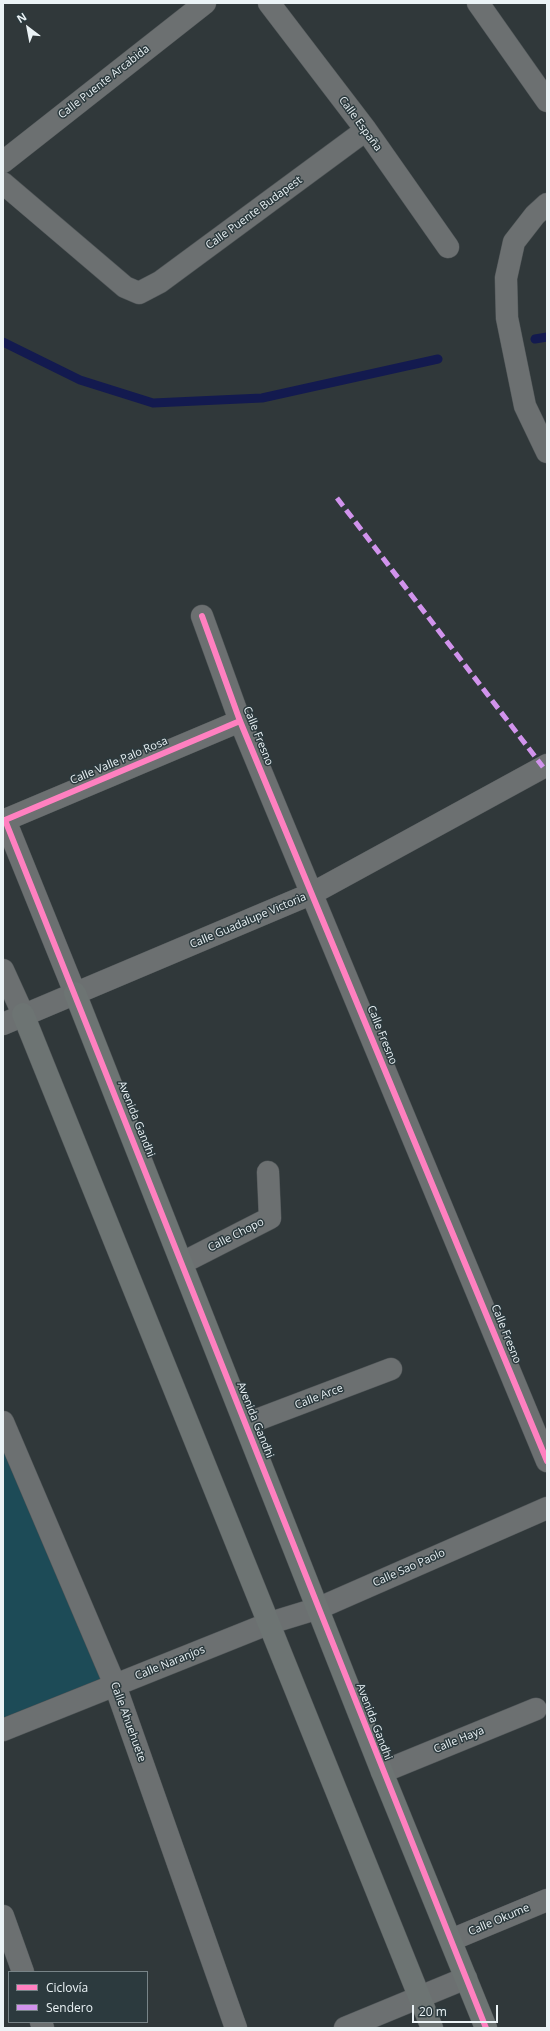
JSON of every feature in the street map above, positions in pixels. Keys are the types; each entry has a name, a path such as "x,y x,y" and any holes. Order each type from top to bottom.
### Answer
{"street":[{"name":"Calle Puente Arcabida","path":"3,162 205,3"},
{"name":"Calle España","path":"269,3 366,130 448,247"},
{"path":"478,3 547,101"},
{"name":"Calle Puente Budapest","path":"3,184 125,287 139,293 160,282 366,130"},
{"path":"547,204 535,215 514,242 506,278 507,318 525,406 547,452"},
{"name":"Calle Fresno","path":"202,616 240,721 313,893 547,1461"},
{"name":"Calle Valle Palo Rosa","path":"5,820 240,721"},
{"name":"Calle Guadalupe Victoria","path":"3,1024 23,1014 313,893 547,765"},
{"name":"Avenida Gandhi","path":"5,820 319,1608 382,1772 486,2028"},
{"path":"3,970 23,1014 270,1623 432,2028"},
{"name":"Calle Chopo","path":"182,1263 270,1218 268,1172"},
{"name":"Calle Arce","path":"246,1424 391,1369"},
{"name":"Calle Ahuehuete","path":"3,1422 115,1685 236,2028"},
{"name":"Calle Sao Paolo","path":"270,1623 319,1608 547,1508"},
{"name":"Calle Naranjos","path":"3,1730 270,1623"},
{"name":"Calle Haya","path":"382,1772 536,1709"},
{"name":"Calle Okume","path":"451,1940 547,1900"},
{"path":"3,1916 23,1971"},
{"path":"345,2028 466,1978"}],"shaded area":[{"path":"3,1420 117,1686 3,1733"}],"waterway":[{"path":"535,339 547,337"},
{"path":"3,342 80,380 153,403 262,398 438,359"}],"marked path":[{"path":"337,498 543,767"}],"cycle path":[{"path":"202,616 240,721 547,1461"},
{"path":"240,721 5,820 486,2028"}]}
